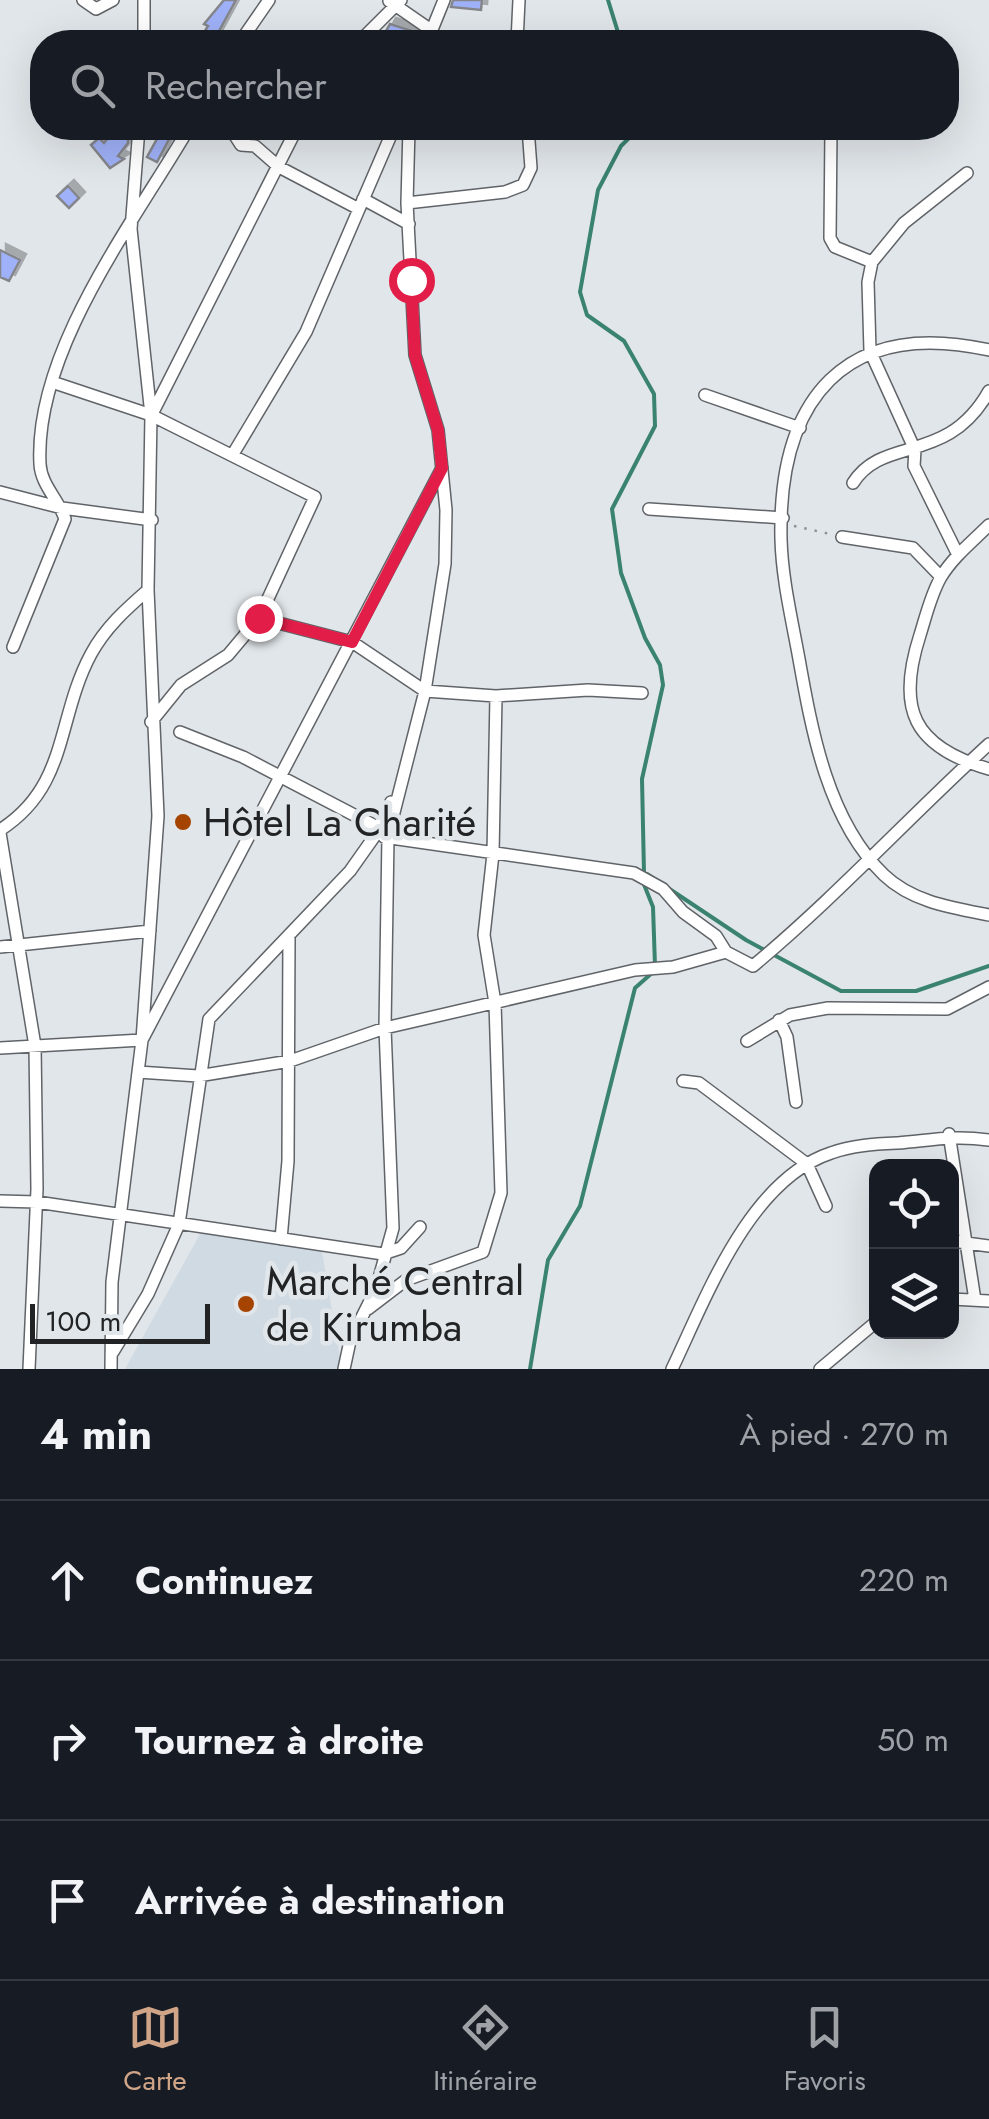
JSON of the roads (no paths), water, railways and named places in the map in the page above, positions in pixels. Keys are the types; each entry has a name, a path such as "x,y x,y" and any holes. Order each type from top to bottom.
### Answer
{"street":[{"path":"83,0 96,9 113,0"},
{"path":"144,0 144,30"},
{"path":"248,30 269,0"},
{"path":"432,30 444,0"},
{"path":"518,0 518,30"},
{"path":"370,30 394,2 423,30"},
{"path":"111,1369 112,1282 142,1040 158,816 148,590 151,415 130,228 138,140"},
{"path":"12,647 62,532 62,508 40,468 52,382 92,289 182,140"},
{"path":"238,140 241,145 255,146 279,167 409,224"},
{"path":"151,415 291,140"},
{"path":"234,454 306,332 389,140"},
{"path":"111,1355 148,1294 179,1224 198,1076 210,1019 380,834 401,780 425,690 445,564 438,430 415,355 407,204 409,140"},
{"path":"407,204 505,192 523,185 531,168 529,140"},
{"path":"831,140 830,238 834,247 872,262"},
{"path":"958,555 914,466 916,450 870,350 872,262 928,200 967,173"},
{"path":"989,350 953,342 916,341 870,350 829,378 812,398 800,428 784,488 782,521 790,611 813,729 848,825 870,859 912,894 950,908 989,914"},
{"path":"52,382 151,415 314,496 259,618 228,655 181,685 151,722"},
{"path":"854,483 875,462 916,450 967,424 989,391"},
{"path":"705,396 800,428"},
{"path":"142,1040 442,468"},
{"path":"0,492 62,508 152,520"},
{"path":"649,509 782,521"},
{"path":"989,525 941,577 908,672 909,703 922,729 966,765 989,769"},
{"path":"842,537 913,548 941,577"},
{"path":"29,1369 36,1202 35,1046 0,832 40,796 90,654 115,619 148,590"},
{"path":"259,618 352,642 425,690 496,696 588,690 642,693"},
{"path":"364,1312 406,1280 483,1252 501,1193 494,1003 484,935 493,854 496,696"},
{"path":"180,732 281,777 380,834 634,873 663,889 683,912 716,936 726,952 753,966 822,908 918,806 989,744"},
{"path":"344,1369 350,1340 376,1289 393,1228 380,834"},
{"path":"0,947 150,931"},
{"path":"281,1239 290,1061 289,936"},
{"path":"138,1072 198,1076 290,1061 385,1028 648,968 662,970 726,952"},
{"path":"747,1041 779,1020 828,1008 947,1009 989,987"},
{"path":"779,1020 787,1037 796,1102"},
{"path":"0,1048 142,1040"},
{"path":"683,1081 699,1083 807,1164 826,1206"},
{"path":"949,1134 975,1300"},
{"path":"672,1369 745,1227 777,1187 807,1164 830,1153 868,1144 949,1134 989,1140"},
{"path":"0,1201 36,1202 383,1254 402,1248 420,1228"},
{"path":"959,1241 989,1246"},
{"path":"959,1299 989,1301"},
{"path":"820,1369 869,1328"}],"waterway":[{"path":"608,0 617,30"},
{"path":"627,140 598,190 580,292 587,315 624,341 654,394 655,426 612,509 621,573 645,638 660,665 663,685 642,779 644,873"},
{"path":"647,874 746,940 841,991 916,991 989,966"},
{"path":"643,882 653,907 655,966"},
{"path":"530,1369 548,1260 580,1206 635,988 652,973"}],"place":[{"name":"Hôtel La Charité","path":"183,822"},
{"name":"Marché Central de Kirumba","path":"246,1304"}]}
